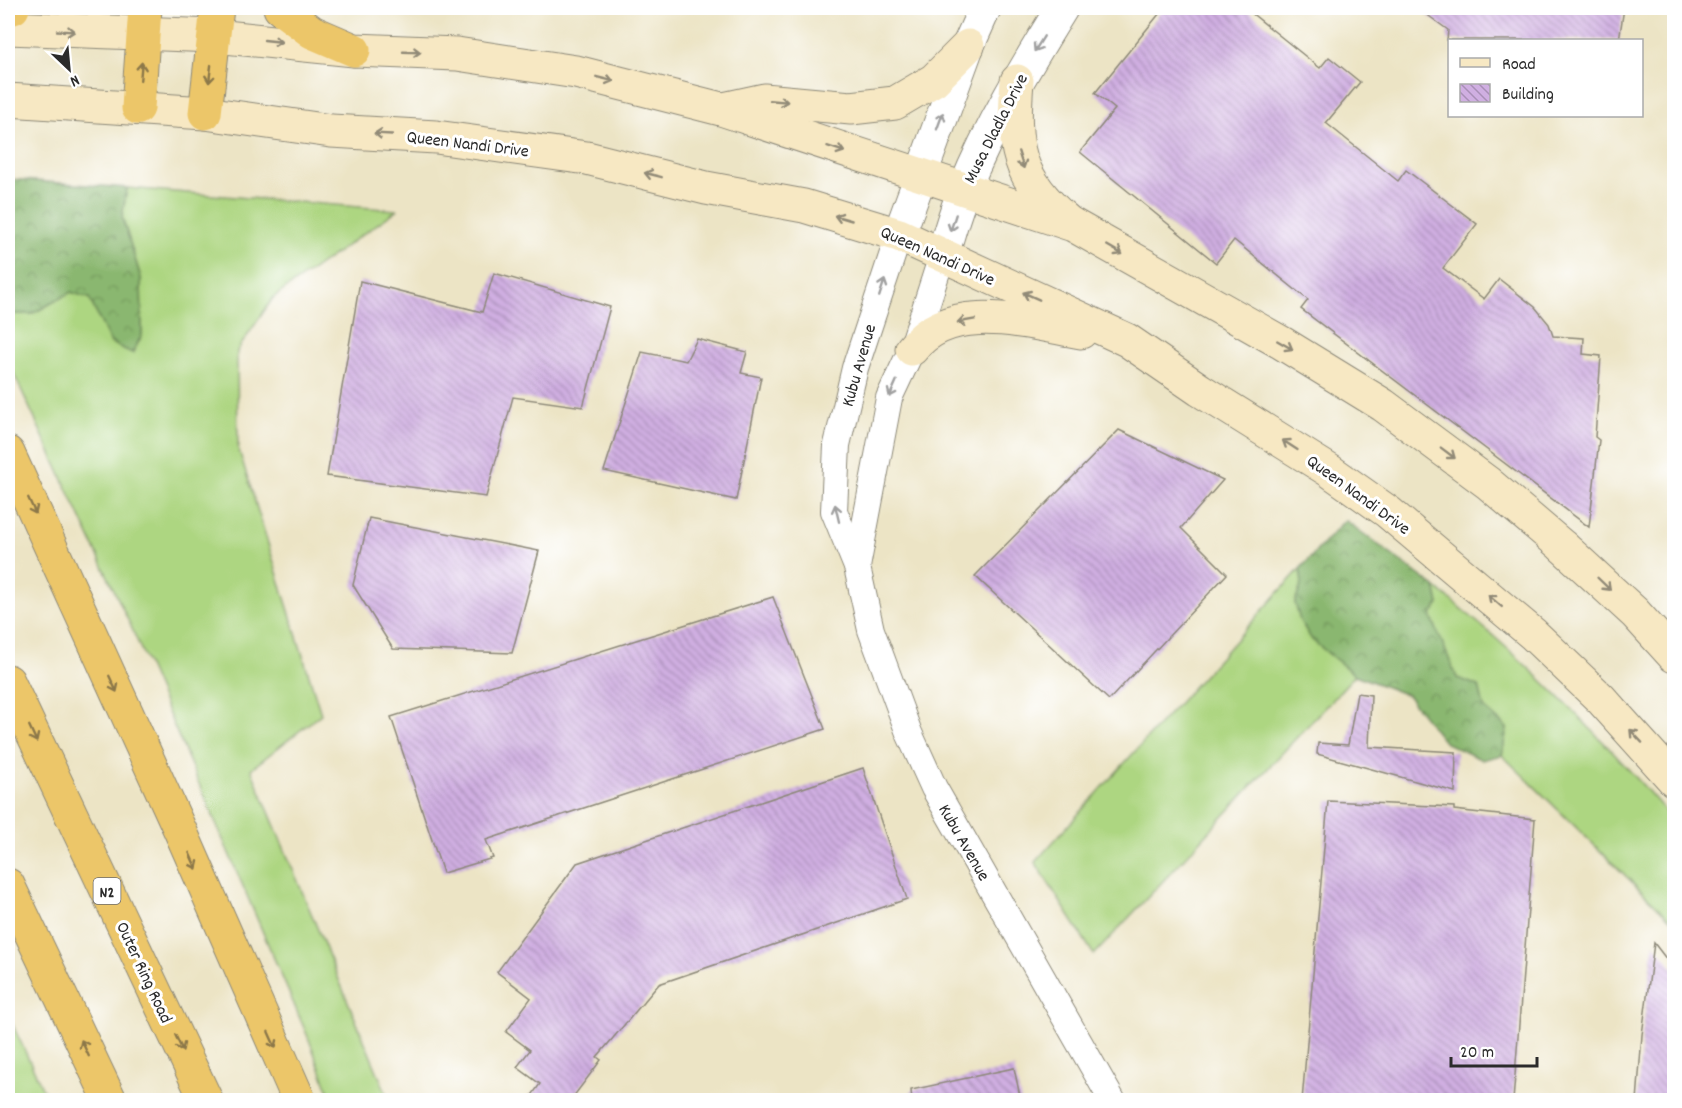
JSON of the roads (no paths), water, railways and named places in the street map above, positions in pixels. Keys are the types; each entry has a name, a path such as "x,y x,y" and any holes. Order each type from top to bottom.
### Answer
{"highway":[{"path":"8,9 13,8"},
{"path":"280,8 312,32 354,50"},
{"path":"138,108 144,21"},
{"path":"205,113 216,22"},
{"path":"8,453 175,819 299,1101"},
{"name":"Outer Ring Road","path":"8,681 206,1101"},
{"path":"8,885 110,1101"}],"main road":[{"path":"8,28 144,21 216,22 354,50 458,54 576,72 721,109 1072,225"},
{"path":"721,109 764,100 851,108 895,103 934,81 968,46"},
{"path":"1017,81 1013,127 1021,162 1045,202 1072,225 1282,343 1383,405 1488,483 1561,545 1635,613 1674,656"},
{"name":"Queen Nandi Drive","path":"8,100 205,113 332,131 436,137 587,158 706,188 804,206 899,235 1127,340 1200,390 1330,471 1388,512 1533,634 1601,699 1674,780"},
{"path":"912,349 931,329 990,317 1127,340"}],"street":[{"path":"899,235 968,46 985,8"},
{"name":"Musa Dladla Drive","path":"942,256 964,190 1017,81 1062,8"},
{"name":"Kubu Avenue","path":"899,235 855,368 837,445 834,511 857,567 871,630 890,684 934,788 1112,1101"},
{"name":"Kubu Avenue","path":"857,567 889,398 912,349 942,256"}]}
